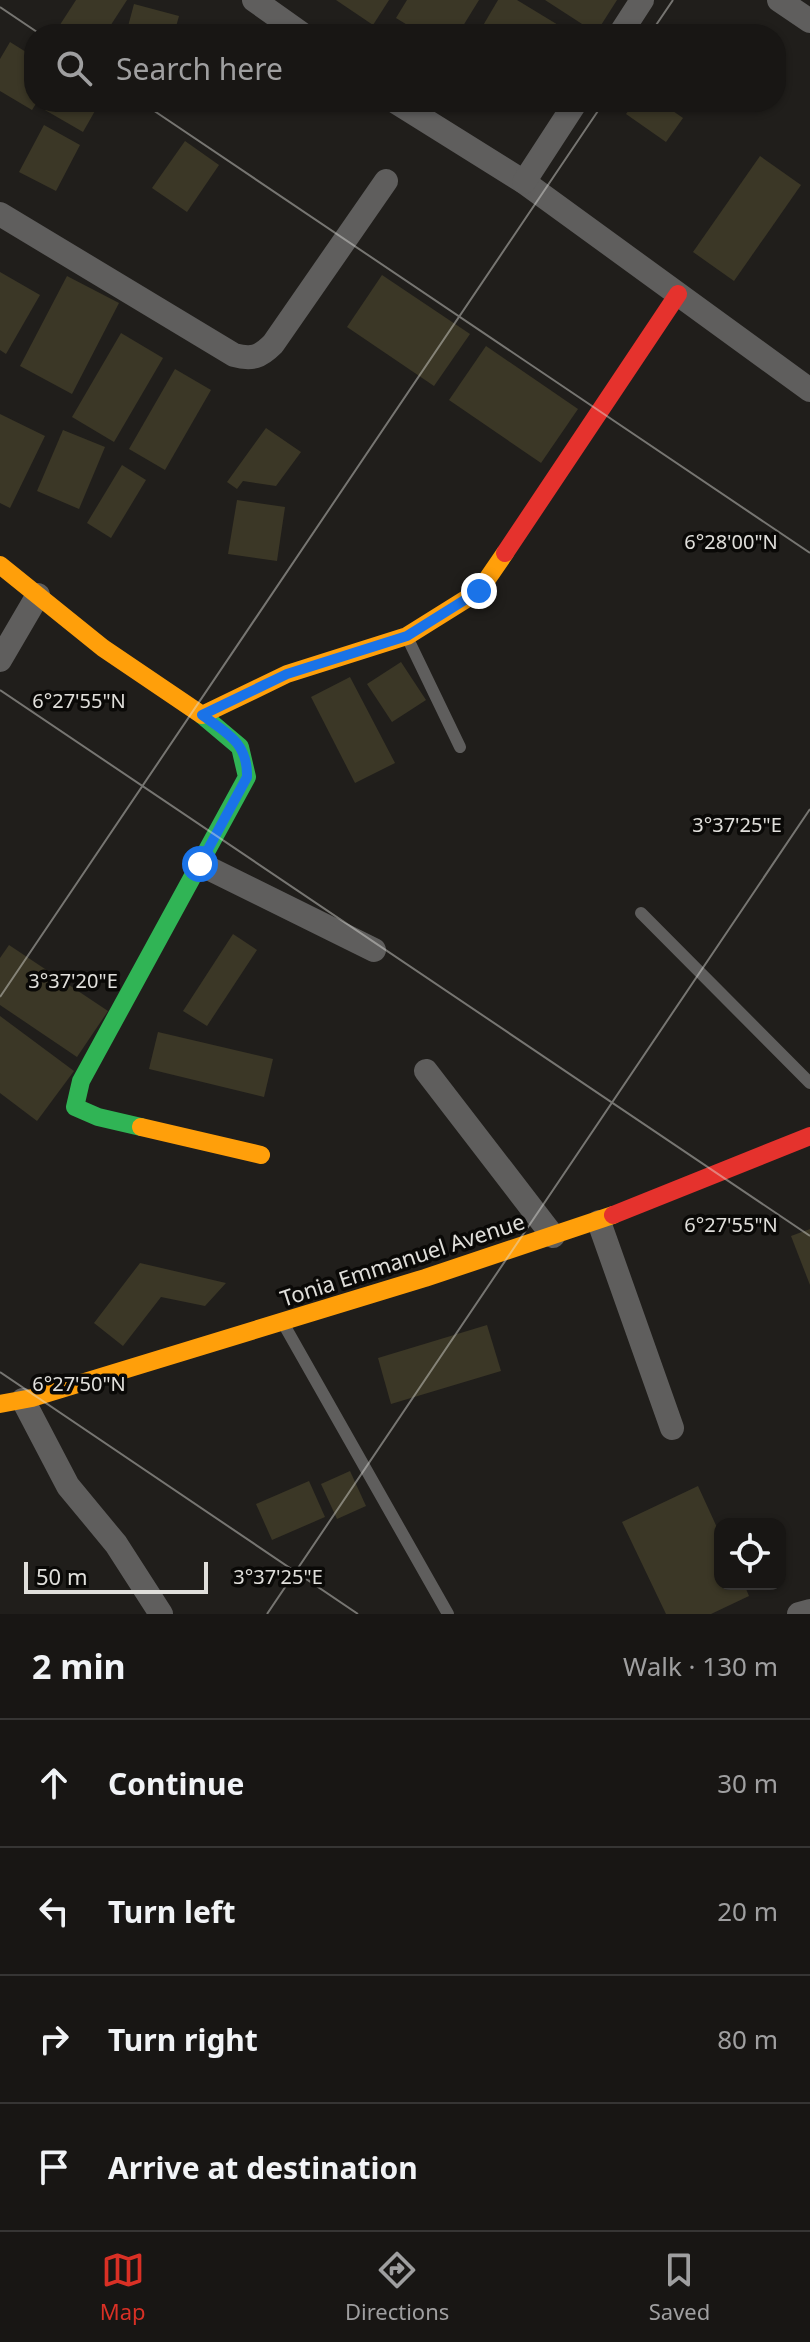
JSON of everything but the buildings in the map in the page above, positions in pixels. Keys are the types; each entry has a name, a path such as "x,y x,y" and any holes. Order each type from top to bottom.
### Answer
{"street":[{"path":"254,0 288,24"},
{"path":"626,24 642,0"},
{"path":"779,0 810,21"},
{"path":"412,112 524,182 810,390"},
{"path":"524,182 570,112"},
{"path":"0,214 234,355 248,359 262,355 273,344 386,181"},
{"path":"202,715 287,674 407,636 479,591 678,294"},
{"path":"0,565 103,648 240,743 248,761 247,777 81,1081 75,1107 98,1117 261,1155"},
{"path":"0,660 38,595"},
{"path":"200,864 374,950"},
{"path":"426,1071 553,1236"},
{"name":"Tonia Emmanuel Avenue","path":"12,1402 283,1323 599,1222 810,1136"},
{"path":"599,1222 672,1428"},
{"path":"12,1402 68,1486 116,1544 161,1614"},
{"path":"799,1614 810,1611"}],"lane":[{"path":"407,636 460,747"},
{"path":"641,913 810,1083"},
{"path":"283,1323 448,1614"}],"traffic: fast":[{"path":"141,1127 98,1117 75,1107 81,1081 247,777 240,747 202,715"}],"traffic: slow":[{"path":"0,565 103,648 202,715 287,674 407,636 479,591 505,553"},
{"path":"141,1127 261,1155"},
{"path":"0,1404 32,1398 425,1278 613,1215"}],"traffic: jam":[{"path":"505,553 678,294"},
{"path":"613,1215 810,1136"}],"route":[{"path":"200,864 247,777 248,761 240,743 202,715 287,674 407,636 465,603 479,591"}]}
